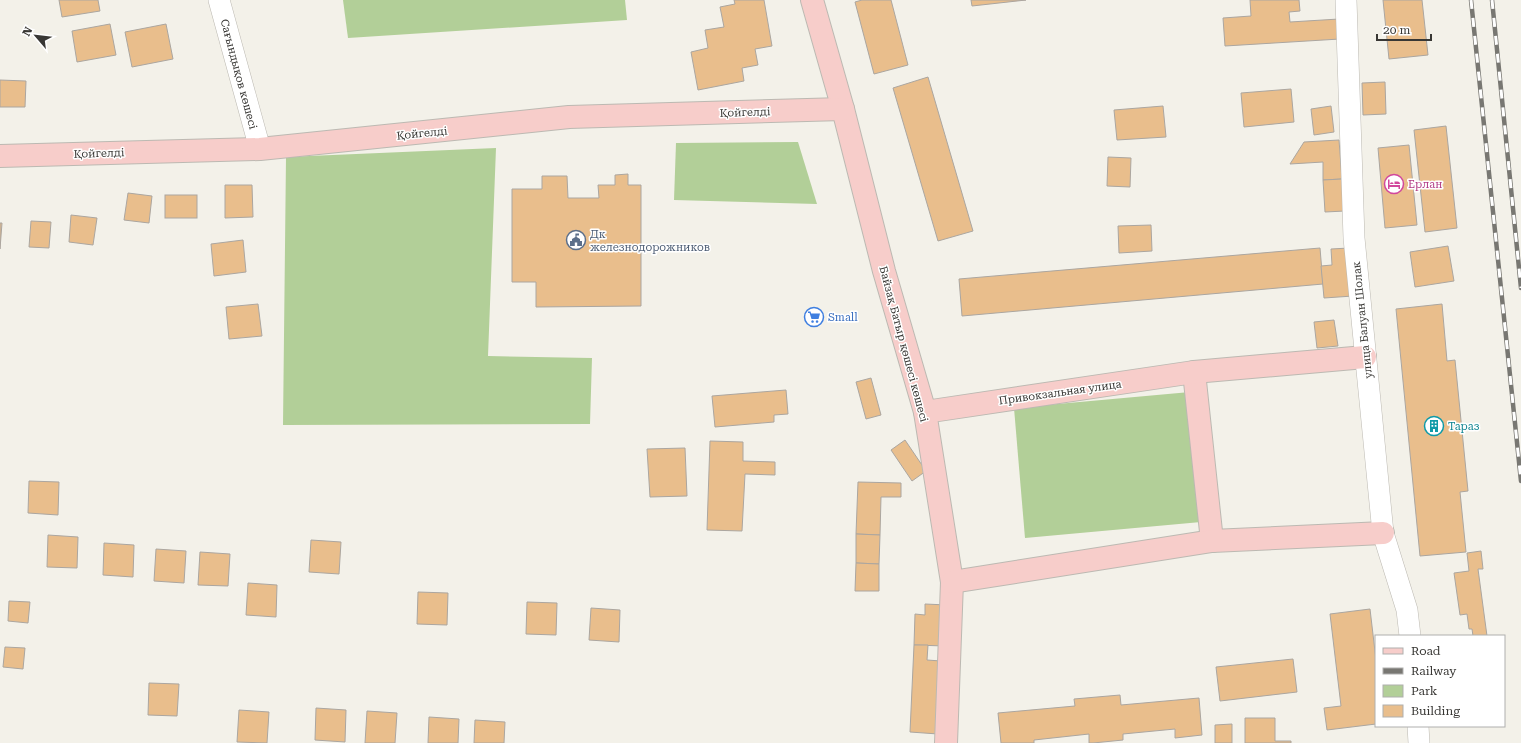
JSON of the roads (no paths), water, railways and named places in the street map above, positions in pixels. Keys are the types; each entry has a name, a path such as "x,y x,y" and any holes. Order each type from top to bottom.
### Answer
{"street":[{"name":"Сағындықов көшесі","path":"219,0 260,149"},
{"name":"Байзақ Батыр қөшесі көшесі","path":"812,0 843,109 884,271 925,412 952,582 946,743"},
{"name":"улица Балуан Шолак","path":"1346,0 1354,238 1365,357 1383,532 1407,610 1410,635"},
{"name":"Қойгелді","path":"0,156 260,149 569,117 843,109"},
{"name":"Привокзальная улица","path":"925,412 1194,372 1365,357"},
{"path":"1194,372 1212,541"},
{"path":"952,582 1212,541 1383,532"},
{"path":"1418,727 1419,743"}],"railway":[{"path":"1471,0 1521,481"},
{"path":"1492,0 1521,288"}],"place":[{"name":"Ерлан","path":"1394,184"},
{"name":"Дк железнодорожников","path":"576,240"},
{"name":"Small","path":"814,317"},
{"name":"Тараз","path":"1434,426"}]}
